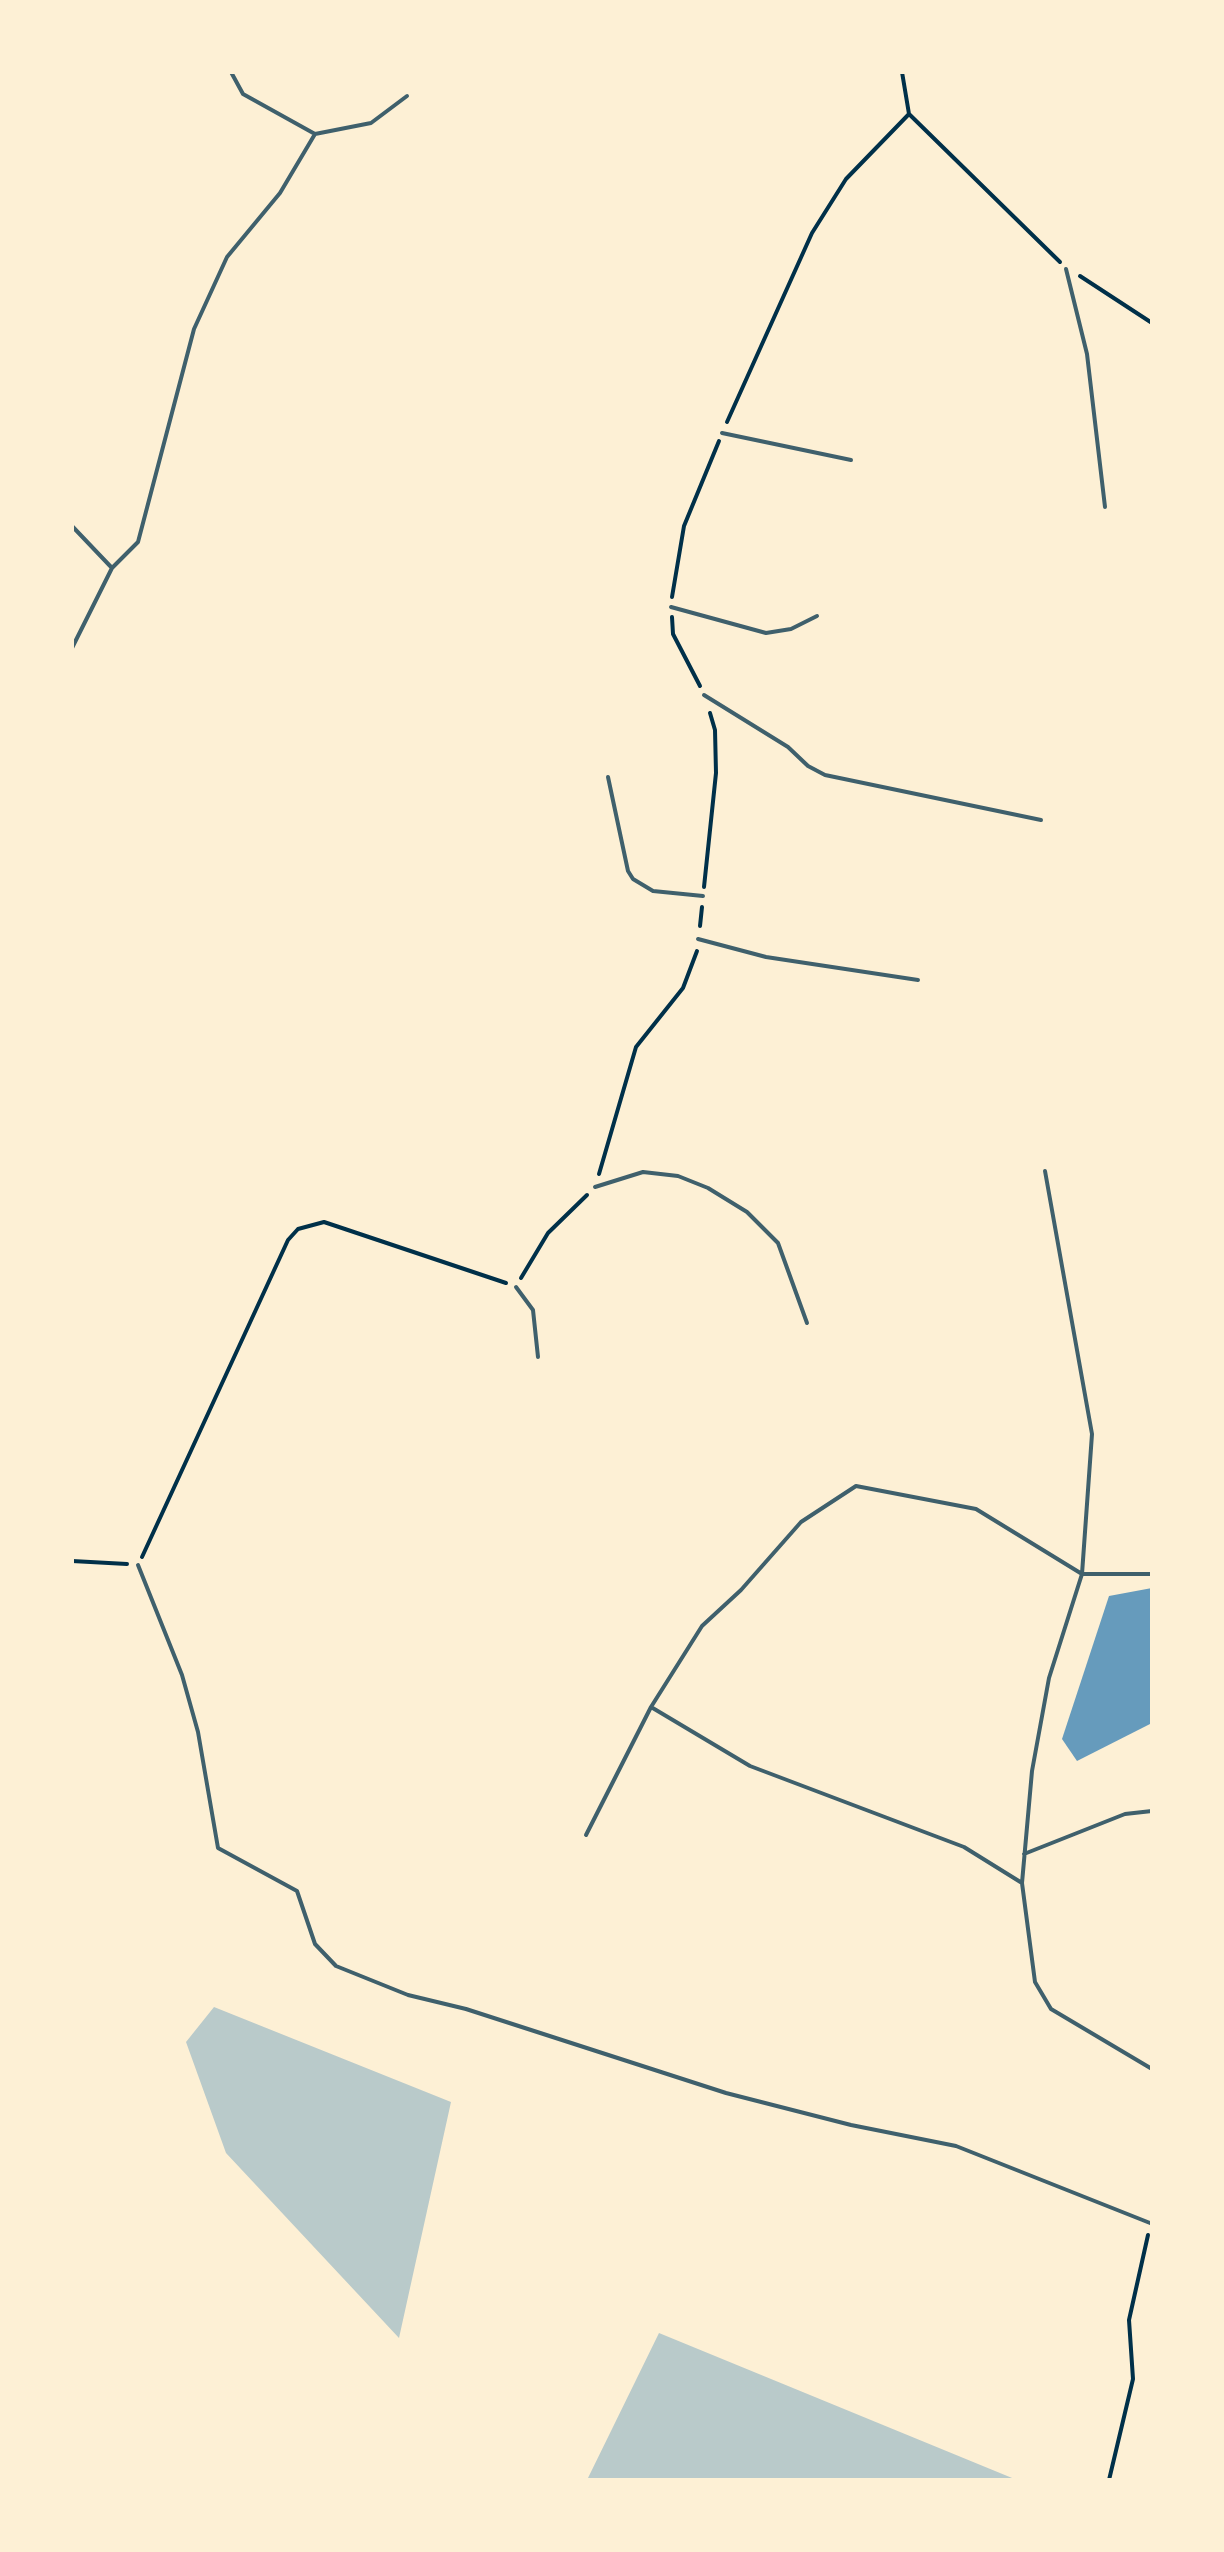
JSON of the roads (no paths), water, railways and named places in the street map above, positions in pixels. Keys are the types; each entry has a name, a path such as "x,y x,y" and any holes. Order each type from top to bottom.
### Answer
{"lane":[{"path":"231,72 243,94 315,134 371,123 407,96"},
{"path":"72,648 112,568 138,542 194,329 227,257 280,193 315,134"},
{"path":"1066,269 1087,354 1105,507"},
{"path":"722,433 851,460"},
{"path":"72,526 112,568"},
{"path":"671,607 766,633 791,629 817,616"},
{"path":"704,695 788,747 808,766 825,775 1041,820"},
{"path":"608,777 628,871 633,879 653,891 703,896"},
{"path":"698,939 766,957 918,980"},
{"path":"1045,1171 1092,1434 1082,1574 1049,1678 1032,1771 1022,1883 1035,1982 1051,2009 1152,2069"},
{"path":"595,1187 643,1172 678,1176 708,1188 747,1212 778,1243 807,1323"},
{"path":"516,1287 533,1310 538,1357"},
{"path":"586,1835 651,1707 702,1626 741,1590 801,1522 856,1486 976,1509 1082,1574 1152,1574"},
{"path":"138,1565 190,1704 218,1848 297,1891 315,1944 336,1966 408,1995 466,2009 726,2093 851,2125 956,2146 1150,2223"},
{"path":"651,1707 750,1766 964,1847 1022,1883"},
{"path":"1024,1854 1125,1814 1152,1811"}],"water":[{"path":"1152,1588 1152,1723 1077,1761 1062,1739 1109,1596"}]}
